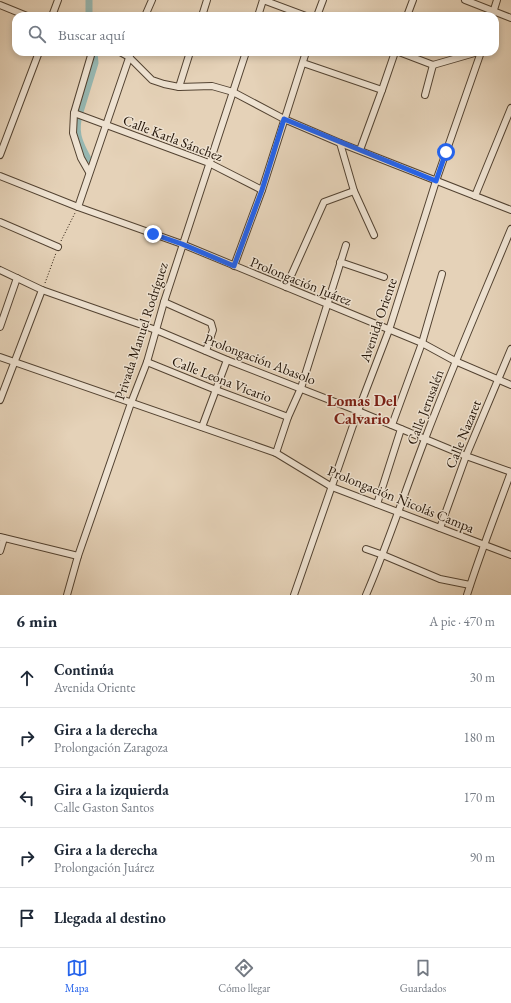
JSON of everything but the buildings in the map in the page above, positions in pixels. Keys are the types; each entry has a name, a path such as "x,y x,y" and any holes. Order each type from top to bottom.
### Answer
{"street":[{"path":"54,12 58,0"},
{"path":"147,12 152,0"},
{"path":"203,12 207,0"},
{"path":"259,12 263,0 295,12"},
{"path":"318,12 323,0"},
{"path":"408,12 413,0"},
{"path":"465,0 490,12"},
{"path":"492,12 497,0"},
{"path":"0,5 17,12"},
{"path":"499,15 511,18"},
{"path":"0,155 37,56"},
{"path":"89,172 81,158 73,133 74,113 91,56"},
{"path":"78,207 129,56"},
{"path":"132,56 152,80 179,87 212,86 232,92 284,119 340,143 511,210"},
{"path":"179,87 189,56"},
{"name":"Privada Manuel Rodríguez","path":"67,595 78,556 131,403 147,362 182,244 245,56"},
{"path":"234,266 262,190 305,56"},
{"path":"360,150 394,56"},
{"path":"409,56 433,65 464,56"},
{"name":"Avenida Oriente","path":"294,595 358,411 389,330 436,181 480,56"},
{"path":"303,62 382,90"},
{"path":"425,96 433,65"},
{"path":"476,196 511,108"},
{"name":"Calle Karla Sánchez","path":"74,113 209,163 262,190"},
{"path":"340,143 354,191 374,235"},
{"name":"Prolongación Juárez","path":"0,176 78,207 182,244 422,343 455,361 511,385"},
{"path":"286,287 324,202 354,191"},
{"path":"0,222 58,247"},
{"name":"Calle Jerusalén","path":"366,595 383,555 425,438 455,361 511,229"},
{"path":"276,453 288,417 301,388 346,245"},
{"path":"340,262 384,277"},
{"name":"Prolongación Abasolo","path":"0,270 42,290 156,330 227,360 425,438 466,456 511,472"},
{"path":"392,425 422,343 442,274"},
{"path":"0,327 17,278"},
{"path":"0,400 42,290"},
{"path":"164,302 211,323 213,330 206,351"},
{"name":"Calle Nazaret","path":"440,528 466,456 511,349"},
{"name":"Prolongación Nicolás Campa","path":"0,357 276,453 332,487 511,555"},
{"path":"202,427 227,360"},
{"name":"Calle Leona Vicario","path":"147,362 288,417"},
{"path":"377,504 401,429"},
{"path":"467,595 483,545 511,472"},
{"path":"0,551 2,537 78,556"},
{"path":"366,549 440,578 470,585"}],"waterway":[{"path":"89,0 89,12"},
{"path":"80,112 95,63 94,56"},
{"path":"78,120 78,136 88,159"}],"district":[{"name":"Lomas Del Calvario","path":"362,409"}],"route":[{"path":"153,234 182,244 234,266 262,190 284,119 436,181 446,152"}]}
